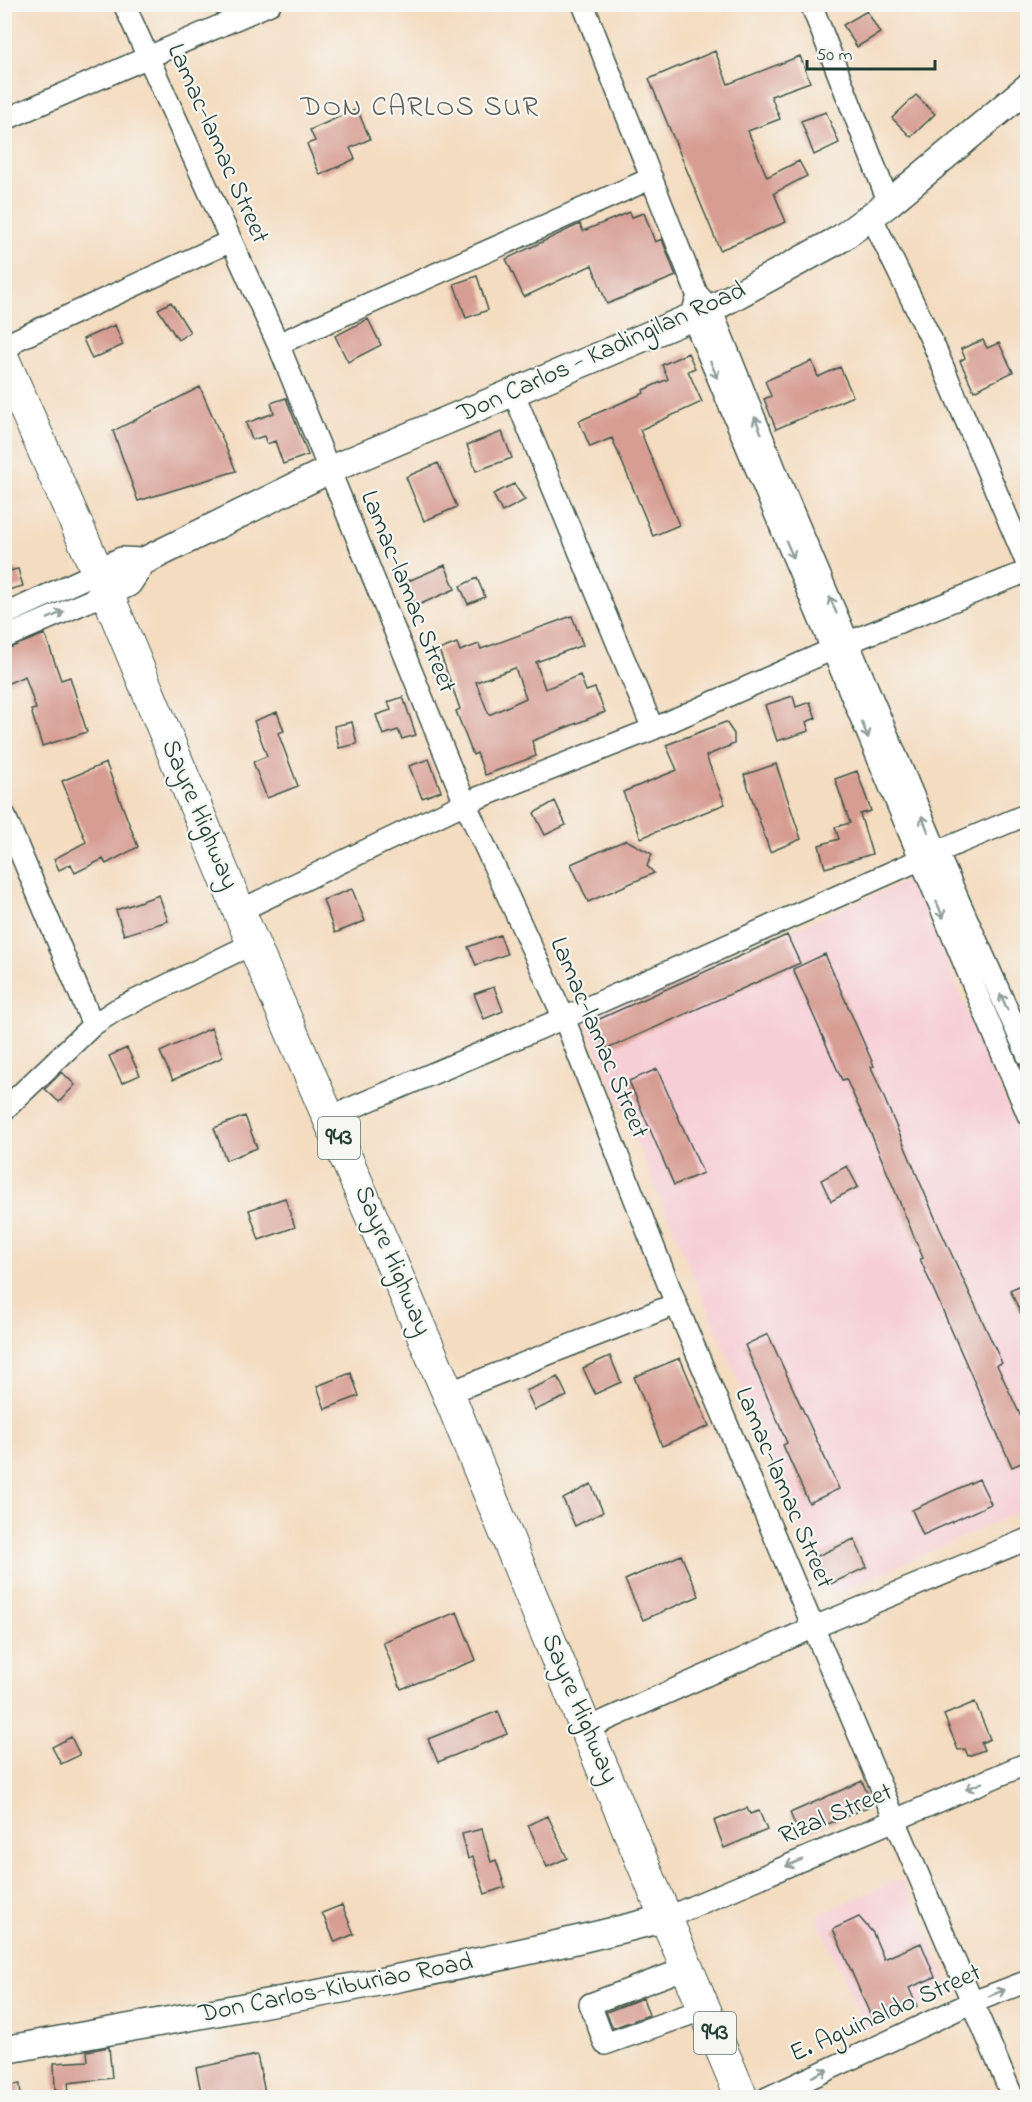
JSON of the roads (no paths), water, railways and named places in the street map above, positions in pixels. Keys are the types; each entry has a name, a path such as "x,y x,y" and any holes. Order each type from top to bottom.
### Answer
{"highway":[{"name":"Sayre Highway","path":"7,349 239,911 448,1393 586,1729 742,2097"}],"main road":[{"name":"Don Carlos - Kadingilan Road","path":"102,582 122,561 142,562 328,470 514,394 840,239 880,209 1028,87"},
{"name":"Don Carlos-Kiburiao Road","path":"4,2050 399,1979 560,1945 666,1918"}],"street":[{"name":"Lamac-lamac Street","path":"124,4 278,344 465,803 564,1018 676,1304 1012,2097"},
{"path":"4,120 270,4"},
{"path":"583,4 700,306 927,856 1028,1115"},
{"path":"812,4 880,209 932,341 1028,566"},
{"path":"278,344 652,178"},
{"path":"7,349 231,240"},
{"path":"514,394 653,729"},
{"path":"239,911 465,803 653,729 840,646 1028,571"},
{"path":"4,615 102,582"},
{"path":"4,638 102,582"},
{"path":"4,814 93,1025"},
{"path":"330,1118 564,1018 927,856 1028,814"},
{"path":"927,856 1028,1056"},
{"path":"4,1110 93,1025 116,1010 254,943"},
{"path":"448,1393 676,1304"},
{"path":"586,1729 812,1628 1028,1539"},
{"name":"Rizal Street","path":"666,1918 1028,1763"},
{"path":"687,1968 590,2004 606,2044 705,2009"},
{"name":"E. Aguinaldo Street","path":"767,2097 973,2002 1028,1981"}],"district":[{"name":"DON CARLOS SUR","path":"420,108"}]}
